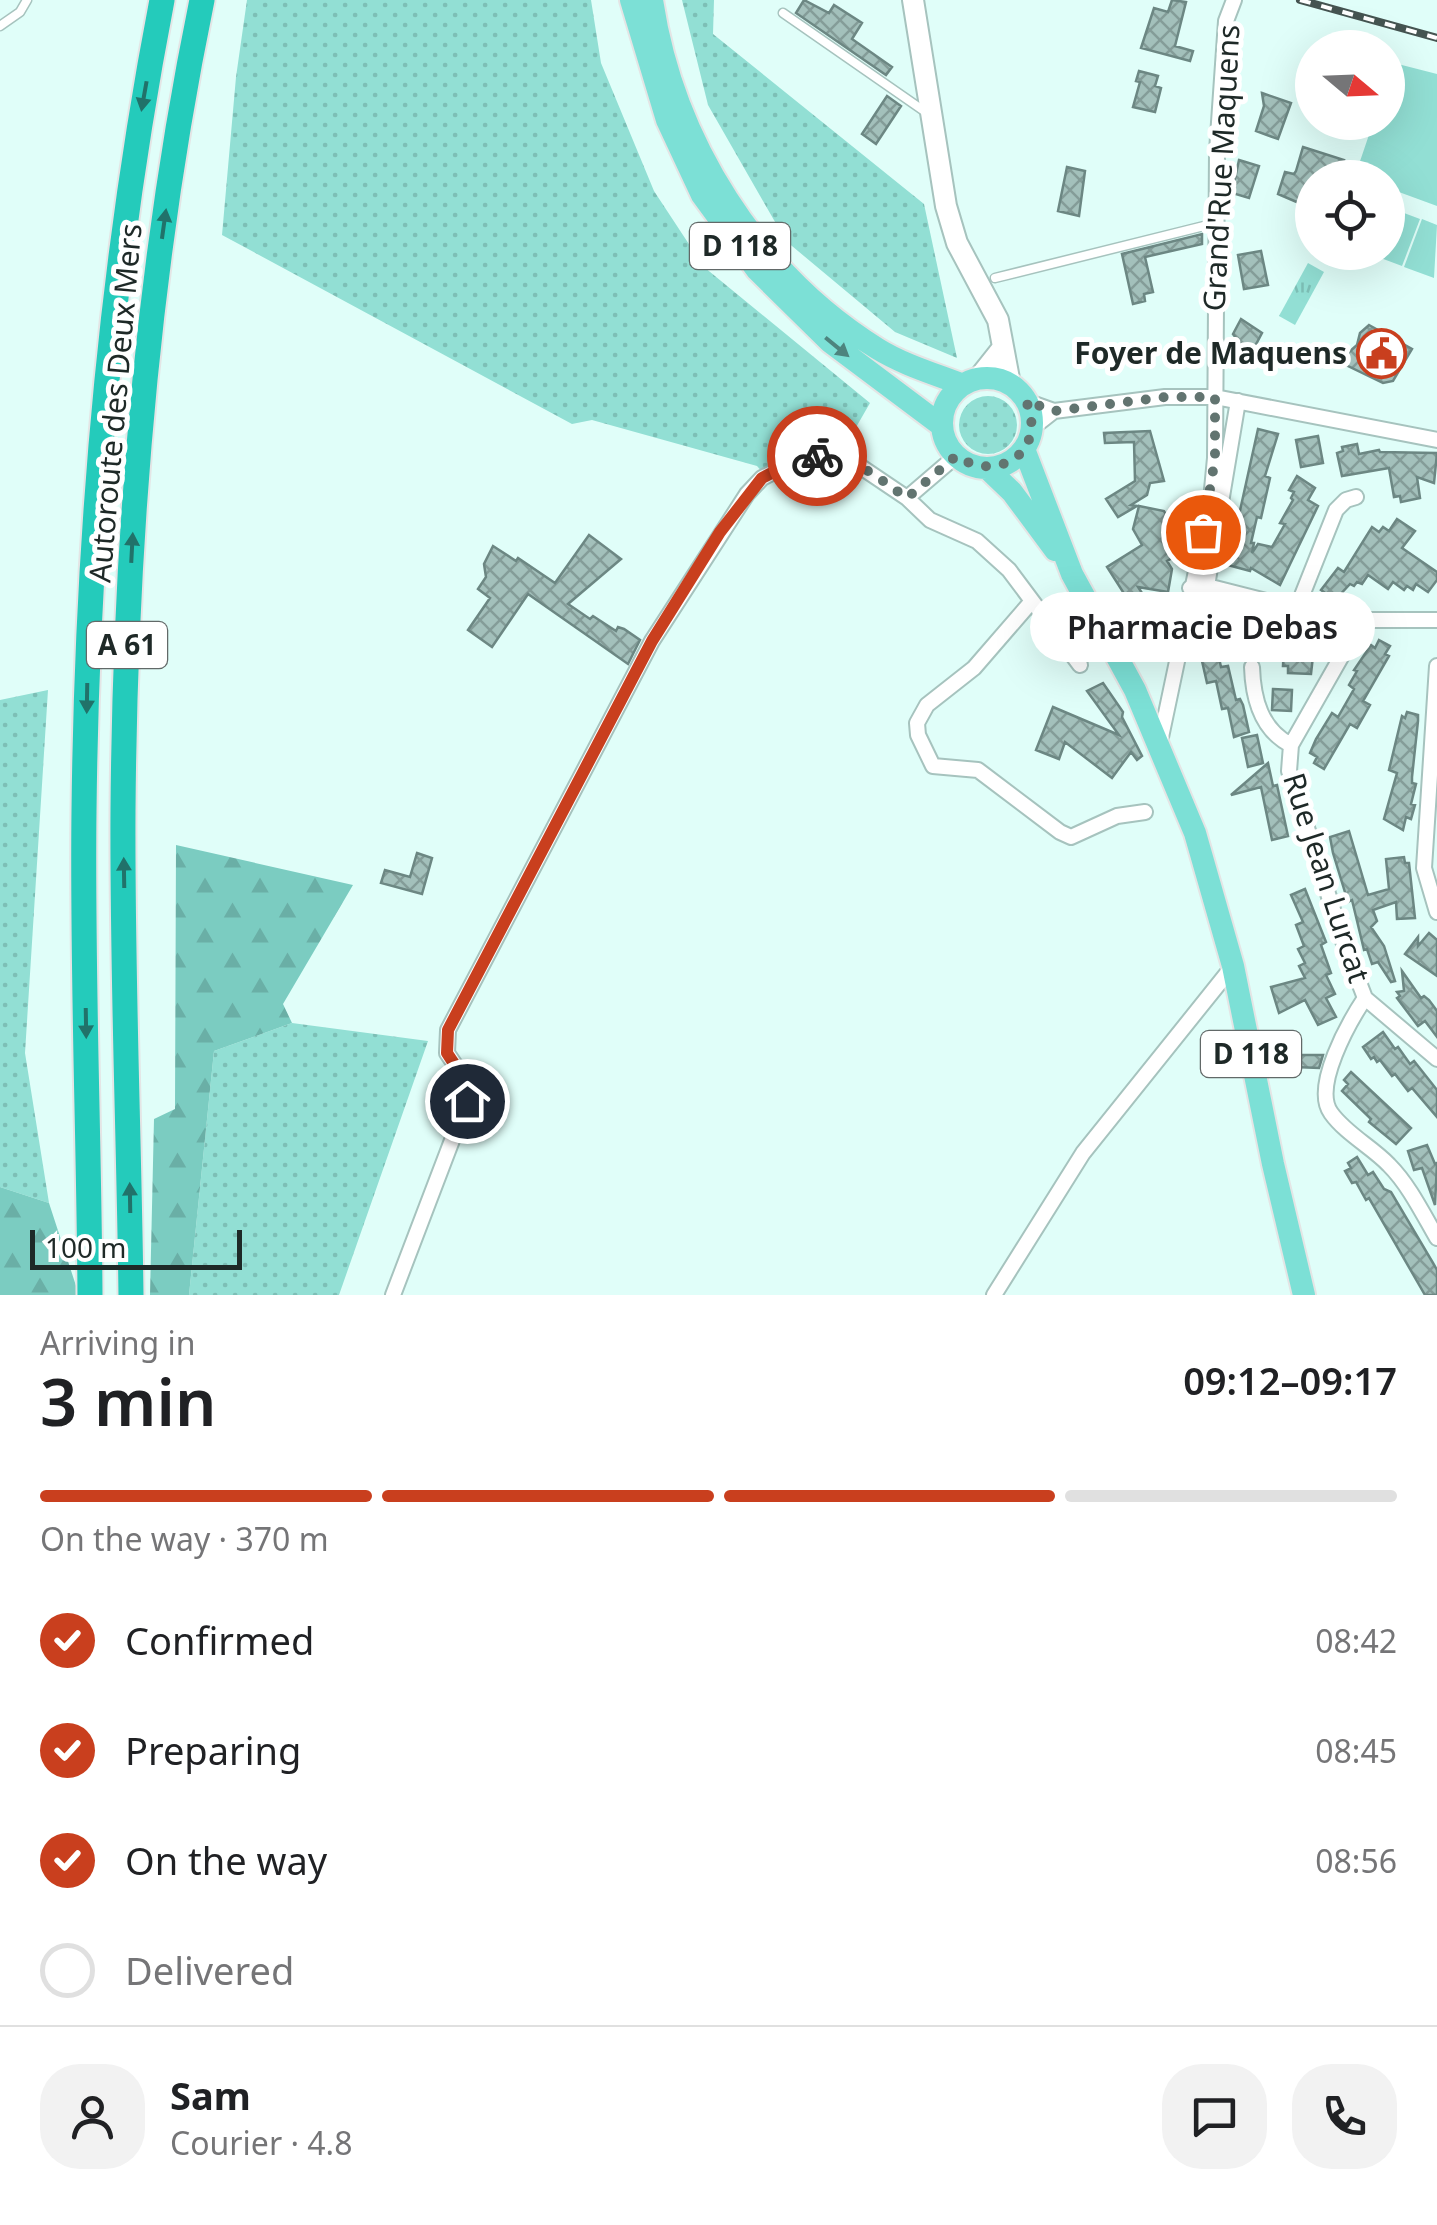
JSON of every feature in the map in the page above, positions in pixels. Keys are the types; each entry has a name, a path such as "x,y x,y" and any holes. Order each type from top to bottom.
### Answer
{"highway":[{"name":"Autoroute des Deux Mers","path":"90,1295 84,813 94,525 120,260 162,0"},
{"name":"Autoroute des Deux Mers","path":"131,1295 123,813 133,535 159,263 202,0"}],"main road":[{"name":"D 118","path":"631,0 667,120 702,196 757,270 830,342 942,426"},
{"name":"D 118","path":"652,0 676,95 718,186 794,286 882,351 970,382"},
{"path":"913,0 939,176 957,243 998,320 1001,350 1032,416 1028,439 1008,463 987,468 970,465 947,444 942,426 944,412 951,396 1001,350"},
{"path":"970,382 994,378 1018,392"},
{"name":"D 118","path":"1028,439 1072,574"},
{"name":"D 118","path":"987,468 1012,492 1072,574 1135,690 1188,816 1233,966 1304,1295"}],"street":[{"name":"Grand'Rue Maquens","path":"1159,747 1210,500 1216,223 1226,21 1233,2"},
{"path":"1018,392 1054,411 1166,397 1215,397 1437,440"},
{"path":"1207,586 1238,402"},
{"path":"1028,439 1054,411"},
{"path":"393,1295 467,1101 466,1082 447,1053 448,1030 652,641 720,532 762,478 797,460 825,455 861,467 907,498 930,520 976,541 1010,570 1080,665"},
{"path":"907,498 956,456"},
{"path":"1297,608 1336,510 1346,500 1356,498"},
{"path":"1190,588 1207,586 1341,620 1437,620"},
{"path":"1032,601 974,668 927,705 918,723 918,735 933,766 978,770 1071,837 1117,816 1145,812"},
{"name":"Rue Jean Lurcat","path":"1361,622 1291,745 1288,756 1293,787 1365,998 1437,1060"},
{"path":"1437,666 1424,868 1437,912"},
{"path":"1252,667 1252,686 1264,723 1276,737 1291,745"},
{"path":"994,1295 1083,1152 1233,966"},
{"path":"1365,998 1324,1084 1325,1103 1333,1116 1392,1168 1437,1238"}],"lane":[{"path":"0,26 20,12 27,0"},
{"path":"783,13 929,114"},
{"path":"995,278 1216,223"}],"green space":[{"path":"247,0 591,0 601,63 654,191 704,267 870,403 832,469 770,481 757,466 592,420 572,424 222,235"},
{"path":"682,0 714,0 713,34 924,204 957,358 895,332 786,241 708,105"},
{"path":"1405,66 1437,74 1437,206 1405,194 1405,160 1360,160 1367,140 1405,140"},
{"path":"1405,213 1420,219 1405,258"},
{"path":"1422,219 1437,225 1434,278 1405,264"},
{"path":"1304,270 1324,272 1295,325 1279,316"},
{"path":"988,396 1009,404 1017,425 1009,446 988,454 967,446 959,425 967,404"},
{"path":"48,690 25,1053 49,1203 0,1187 0,700"},
{"path":"176,845 353,885 283,1004 292,1023 214,1051 189,1295 150,1295 154,1119 175,1109"},
{"path":"292,1023 428,1041 339,1295 189,1295 214,1051"},
{"path":"0,1187 49,1203 79,1295 0,1295"}],"building":[{"path":"804,0 829,13 834,5 862,23 852,39 892,67 886,75 796,13"},
{"path":"1172,0 1186,2 1175,46 1193,51 1190,61 1141,48 1154,8 1168,12"},
{"path":"1139,71 1158,76 1155,86 1161,88 1155,112 1133,107"},
{"path":"1262,93 1291,103 1278,139 1256,131 1264,106"},
{"path":"887,96 901,106 876,144 862,134"},
{"path":"1303,147 1344,160 1299,160"},
{"path":"1239,160 1259,166 1249,198 1232,193"},
{"path":"1067,167 1085,171 1079,216 1058,211"},
{"path":"1285,172 1294,174 1295,201 1278,194"},
{"path":"1202,234 1202,244 1145,257 1153,292 1144,294 1145,301 1133,304 1122,254"},
{"path":"1261,251 1268,285 1244,289 1238,255"},
{"path":"1241,319 1262,333 1253,350 1233,334"},
{"name":"Foyer de Maquens","path":"1369,325 1412,349 1393,381 1383,383 1346,365 1348,353"},
{"path":"1258,429 1278,434 1265,476 1270,478 1261,518 1257,517 1252,553 1258,544 1272,547 1285,524 1280,523 1293,500 1294,492 1289,490 1297,476 1315,488 1308,500 1318,506 1280,585 1251,568 1250,571 1228,565"},
{"path":"1150,431 1164,481 1150,483 1147,495 1131,505 1137,506 1118,517 1106,499 1135,481 1134,442 1105,443 1104,433"},
{"path":"1318,436 1323,463 1301,467 1296,440"},
{"path":"1357,444 1359,454 1379,450 1437,453 1434,483 1417,477 1420,498 1401,502 1400,496 1394,497 1389,468 1342,476 1337,453 1343,451 1342,447"},
{"path":"1139,506 1164,511 1180,538 1176,556 1167,561 1172,569 1168,592 1138,587 1159,619 1146,628 1107,567 1142,545 1133,529"},
{"path":"1397,519 1415,531 1402,548 1437,572 1437,580 1428,592 1416,584 1413,590 1407,586 1404,590 1393,582 1388,589 1368,575 1362,584 1350,584 1335,600 1321,590 1338,568 1344,572 1372,527 1379,532 1383,527 1389,531"},
{"path":"589,535 621,559 568,604 590,619 593,616 616,631 618,627 624,629 640,640 628,664 528,594 492,647 468,630 490,598 478,589 486,577 484,564 493,546 555,583"},
{"path":"1237,614 1243,625 1255,618 1266,636 1245,643 1239,633 1215,647 1216,635 1211,626"},
{"path":"1274,630 1308,632 1307,646 1314,647 1311,674 1288,673 1288,666 1283,666 1284,643"},
{"path":"1379,640 1390,646 1385,654 1389,656 1363,701 1370,705 1357,728 1350,724 1324,769 1314,763 1317,757 1310,753 1332,713 1338,717 1354,689 1349,685 1357,671 1354,670"},
{"path":"1219,658 1221,667 1228,666 1249,732 1234,737 1228,708 1222,709 1216,681 1207,683 1202,661"},
{"path":"1103,683 1123,712 1142,756 1137,760 1131,752 1112,778 1065,742 1059,759 1036,750 1053,707 1119,735 1087,691"},
{"path":"1273,689 1292,690 1291,711 1272,710"},
{"path":"1407,712 1418,715 1412,777 1416,784 1411,804 1415,805 1403,830 1384,819 1397,773 1389,770 1402,716 1405,718"},
{"path":"1257,735 1263,763 1248,767 1242,738"},
{"path":"1268,763 1288,836 1272,840 1261,787 1231,795"},
{"path":"1349,831 1368,895 1389,889 1386,859 1404,857 1405,863 1409,863 1415,918 1397,919 1396,902 1373,910 1377,921 1371,927 1384,946 1395,981 1391,982 1378,962 1372,964 1367,949 1364,950 1352,900 1348,902 1330,837"},
{"path":"417,853 432,858 422,894 381,883 385,870 410,877"},
{"path":"1305,889 1326,942 1321,945 1331,973 1326,975 1335,994 1326,998 1336,1017 1318,1025 1305,1000 1279,1013 1271,987 1305,978 1299,966 1305,963 1298,949 1304,946 1296,925 1303,922 1291,895"},
{"path":"1429,933 1437,940 1437,976 1405,954 1418,937 1418,946"},
{"path":"1402,971 1421,998 1429,1000 1437,1011 1437,1037 1425,1021 1418,1026 1397,998 1397,992 1404,991"},
{"path":"1383,1032 1437,1090 1437,1117 1412,1088 1408,1091 1395,1074 1392,1076 1380,1060 1371,1059 1363,1047"},
{"path":"1291,1055 1323,1055 1319,1068 1295,1067"},
{"path":"1351,1072 1411,1128 1396,1144 1369,1122 1371,1119 1342,1091"},
{"path":"1427,1145 1437,1163 1435,1205 1422,1168 1414,1170 1408,1151"},
{"path":"1357,1157 1368,1175 1373,1172 1384,1189 1391,1192 1433,1263 1437,1270 1437,1295 1425,1295 1369,1198 1366,1200 1345,1171"}],"railway":[{"path":"1300,0 1437,38"}],"way so far":[{"path":"817,456 861,467 907,498 956,456 970,465 987,468 1008,463 1024,450 1031,434 1032,416 1026,401 1054,411 1166,397 1215,397 1215,458 1203,532"}],"place":[{"name":"Foyer de Maquens","path":"1382,354"},
{"name":"Pharmacie Debas","path":"1203,532"}],"route":[{"path":"467,1101 466,1082 447,1053 448,1030 652,641 747,494 762,478 797,460 817,456"}]}
